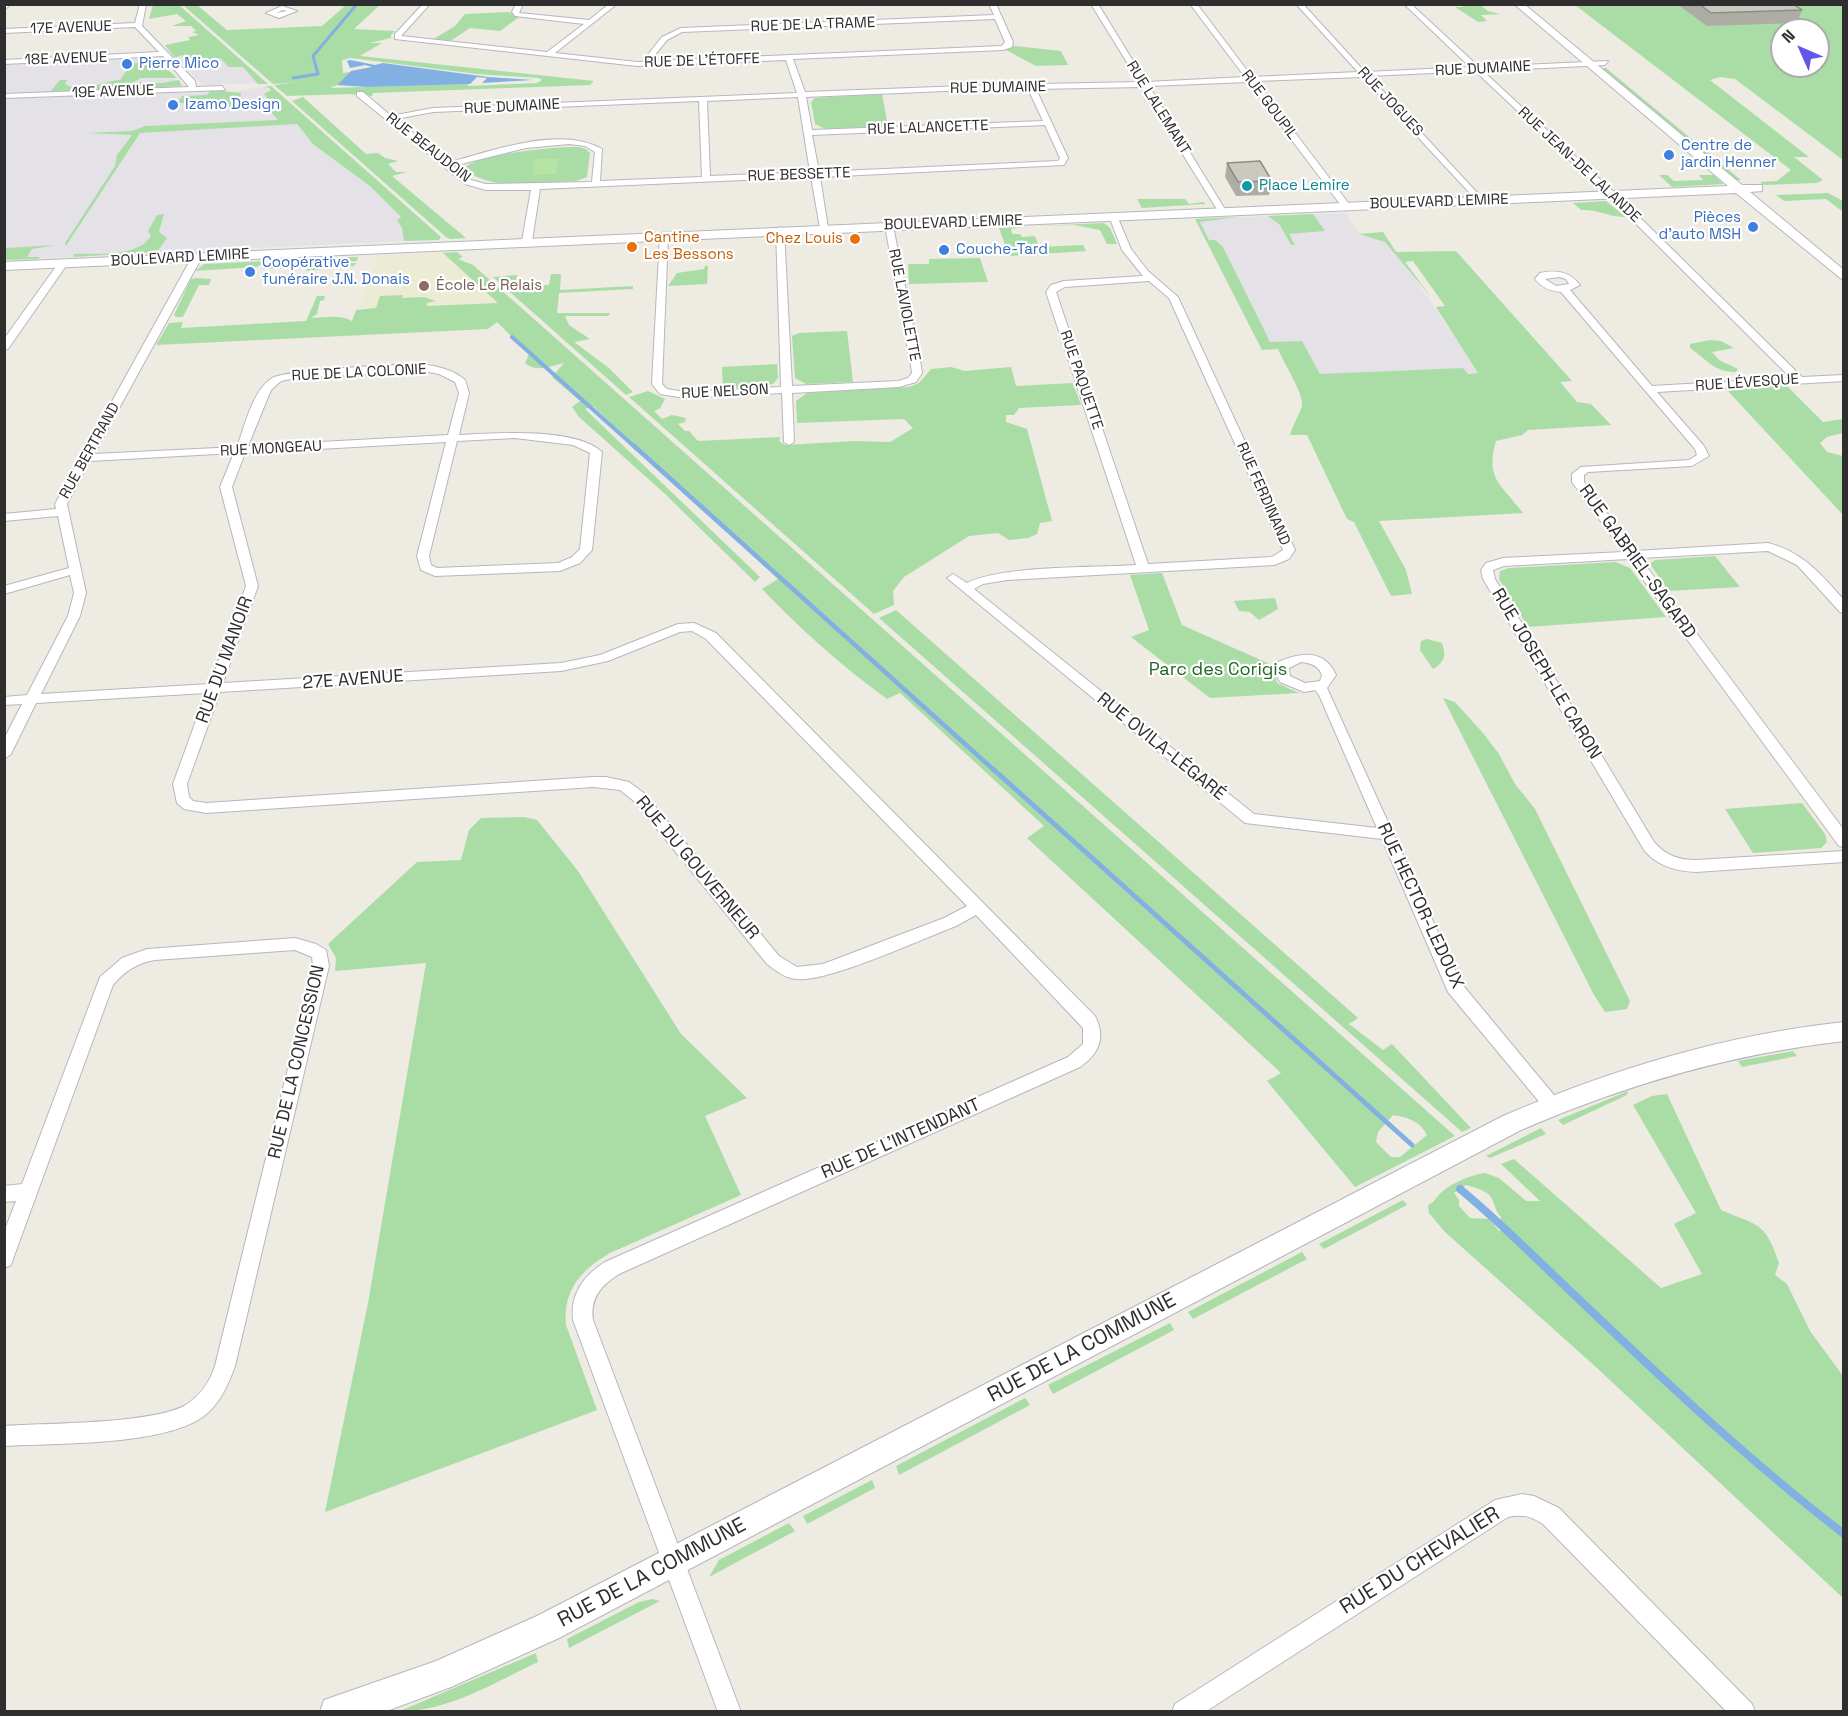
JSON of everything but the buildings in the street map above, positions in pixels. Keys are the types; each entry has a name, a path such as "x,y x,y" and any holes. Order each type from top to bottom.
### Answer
{"main road":[{"path":"1518,4 1844,277"},
{"path":"1532,4 1699,140"},
{"path":"1743,175 1844,260"},
{"name":"BOULEVARD LEMIRE","path":"4,266 1758,188"},
{"name":"RUE DE LA COMMUNE","path":"336,1712 440,1676 524,1639 1552,1105 1673,1061 1784,1038 1844,1031"}],"street":[{"path":"143,4 138,25 192,83 193,89"},
{"name":"RUE DE L'ÉTOFFE","path":"427,4 399,33 398,38 644,64 802,59 1003,48 1009,45 1009,42 992,4"},
{"path":"520,4 515,12 517,15 590,22"},
{"path":"548,55 614,4"},
{"name":"RUE LALEMANT","path":"1094,4 1222,211"},
{"name":"RUE GOUPIL","path":"1192,4 1346,206"},
{"name":"RUE JOGUES","path":"1299,4 1479,200"},
{"name":"RUE JEAN-DE LALANDE","path":"1407,4 1611,195 1800,380"},
{"name":"RUE DE LA TRAME","path":"644,64 658,44 670,34 681,30 998,17"},
{"name":"17E AVENUE","path":"4,31 138,25"},
{"name":"18E AVENUE","path":"4,62 163,54"},
{"path":"789,58 794,76 801,76 801,94 824,228"},
{"name":"RUE DUMAINE","path":"391,118 433,110 801,94 1143,84 1605,63"},
{"path":"1031,87 1047,123"},
{"name":"19E AVENUE","path":"4,96 222,88"},
{"name":"RUE BEAUDOIN","path":"360,94 468,182 481,186 537,187"},
{"path":"703,98 706,179"},
{"name":"RUE LALANCETTE","path":"808,133 1047,123"},
{"name":"RUE BESSETTE","path":"537,187 1061,163 1064,158 1047,123"},
{"path":"447,165 523,147 581,143 591,145 599,151 596,184"},
{"path":"527,241 537,187"},
{"name":"RUE FERDINAND","path":"966,588 980,581 1007,576 1274,561 1285,556 1289,550 1173,297 1150,278 1126,250 1113,216"},
{"name":"RUE LAVIOLETTE","path":"889,226 917,371 910,381"},
{"path":"780,230 789,442"},
{"name":"RUE NELSON","path":"664,235 658,328 658,388 667,393 681,395 899,384 910,381"},
{"name":"RUE BERTRAND","path":"4,754 74,616 80,593 61,504 197,257"},
{"path":"4,347 63,263"},
{"name":"RUE PAQUETTE","path":"1143,567 1051,292 1054,287 1062,284 1150,278"},
{"name":"RUE GABRIEL-SAGARD","path":"1564,289 1700,448 1703,458 1692,463 1589,469 1580,472 1576,478 1844,842"},
{"name":"RUE DE LA COLONIE","path":"239,451 266,388 278,379 296,375 424,368 445,371 459,378 465,388 453,438"},
{"name":"RUE LÉVESQUE","path":"1650,389 1844,378"},
{"path":"529,435 575,442 592,448 596,455 583,555 569,565 550,568 445,573 428,570 423,562 423,556 453,438 529,435"},
{"name":"RUE MONGEAU","path":"88,458 453,438"},
{"name":"RUE DU MANOIR","path":"182,799 180,784 252,586 226,492 239,451"},
{"path":"4,518 62,512"},
{"name":"RUE JOSEPH-LE CARON","path":"1844,609 1803,563 1785,551 1764,547 1503,562 1490,566 1487,576 1649,846 1658,855 1670,862 1696,866 1844,856"},
{"path":"4,590 75,570"},
{"name":"RUE OVILA-LÉGARÉ","path":"953,578 1250,819 1386,834"},
{"name":"27E AVENUE","path":"4,701 561,667 603,658 678,628 694,627"},
{"name":"RUE DE L'INTENDANT","path":"694,627 711,636 978,907 1089,1021 1094,1036 1085,1056 612,1268 586,1292 582,1301 583,1320 730,1712"},
{"name":"RUE HECTOR-LEDOUX","path":"1319,687 1325,693 1454,987 1552,1105"},
{"name":"RUE DU GOUVERNEUR","path":"182,799 189,805 206,808 593,782 615,784 640,798 773,960 787,970 797,973 824,970 950,922 978,907"},
{"name":"RUE DE LA CONCESSION","path":"4,1259 106,982 119,968 145,955 295,944 310,948 320,954 321,966 225,1366 214,1391 190,1413 150,1425 4,1436"},
{"path":"4,1194 30,1192"},
{"name":"RUE DU CHEVALIER","path":"1183,1712 1503,1508 1517,1503 1529,1504 1551,1516 1744,1712"}],"shaded area":[{"path":"204,38 232,55 264,83 203,85 165,49 165,45"},
{"path":"156,58 182,86 5,94 4,64"},
{"path":"266,86 313,144 371,187 401,217 398,220 404,241 5,260 4,99 220,90 234,92"},
{"path":"1346,213 1359,234 1383,232 1479,373 1384,377 1319,374 1305,347 1262,350 1195,219"},
{"name":"École Le Relais","path":"443,253 499,303 359,309 379,256"}],"green space":[{"path":"153,5 179,5 268,84 258,84 243,67 229,67 220,58 202,62 182,55 175,58 165,45 190,40 188,37 199,35 192,32 196,31 191,26 172,26 186,21 177,14 149,19"},
{"path":"183,5 197,5 227,30 322,26 346,5 380,5 354,29 395,31 391,38 370,43 382,43 360,56 594,81 590,85 373,93 372,96 347,94 287,96 274,85 298,82 273,84","holes":["351,58 542,80 537,83 469,86 467,84 330,88 337,85 350,72 343,73 342,60"]},
{"path":"1462,5 1480,5 1488,11 1500,14 1481,15 1487,21 1478,22 1455,7 1463,7"},
{"path":"1575,5 1843,5 1843,160 1735,79 1720,77 1710,80 1809,157 1794,157 1823,180 1817,183 1764,185 1760,182 1777,181 1791,170"},
{"path":"509,12 519,17 500,31 470,28 449,42 432,40 455,26 465,14"},
{"path":"1015,46 1061,51 1068,65 1036,66 1006,50"},
{"path":"158,60 177,78 141,78 134,82 162,83 179,80 182,86 34,93 51,91 60,80 67,80 65,84 78,88 120,80 135,63"},
{"path":"1602,68 1606,68 1741,180 1736,180"},
{"path":"266,86 271,86 441,237 439,240 404,241 402,228 397,220 401,217 371,187 313,144 297,124 140,133 66,246 65,243 115,166 117,155 132,135 86,133 132,131 145,126 278,120 265,105 270,102 264,94 271,90"},
{"path":"211,90 241,93 240,107 190,109 192,103 177,103 182,96 207,95"},
{"path":"882,94 888,126 825,129 815,124 811,102 815,98"},
{"path":"303,97 366,154 378,153 385,158 398,161 388,164 396,172 407,172 392,176 466,238 446,237 292,101"},
{"path":"579,147 590,153 587,177 576,181 503,184 476,176 464,169 483,159 499,155"},
{"path":"559,158 556,174 532,175 535,159"},
{"path":"1659,175 1667,175 1674,181 1703,180 1699,175 1714,175 1723,184 1672,187"},
{"path":"1828,193 1843,201 1843,212 1826,199 1784,201 1776,195"},
{"path":"1137,199 1185,199 1189,204 1204,202 1205,204 1142,208"},
{"path":"1606,201 1626,217 1581,210 1573,203"},
{"path":"164,214 159,232 167,238 157,252 73,257 74,254 116,253 136,248 151,236 148,231 157,215"},
{"path":"1313,214 1325,231 1289,234 1295,245 1291,245 1280,225 1268,216"},
{"path":"1238,217 1200,222 1209,240 1215,240 1223,247 1270,342 1302,341 1320,374 1463,368 1468,374 1478,373 1436,307 1445,306 1413,261 1405,262 1431,297 1385,242 1359,234 1383,232 1396,252 1456,251 1572,381 1560,382 1577,402 1591,404 1611,425 1528,430 1522,435 1496,441 1492,464 1494,473 1523,513 1379,521 1406,570 1412,594 1391,596 1354,522 1347,519 1307,435 1290,435 1302,405 1297,386 1278,349 1262,350 1195,219"},
{"path":"1104,223 1110,228 1117,244 1107,244 1100,230 1074,225 1037,226"},
{"path":"1022,227 1011,229 1012,234 1020,234 1022,237 1035,236 1039,247 1083,245 1086,251 1009,256 999,228"},
{"path":"57,245 32,249 27,257 40,257 38,259 5,260 5,248"},
{"path":"457,252 463,257 458,259 473,265 1455,1136 1355,1187 1267,1081 1281,1073 1027,838 1044,826 900,693 887,699 838,661 791,619 762,589 778,579 593,406 585,409 760,577 755,582 664,493 579,417 572,407 580,401 552,377 564,363 534,368 525,363 529,354 497,322 488,329 156,345 169,323 183,322 181,328 306,321 317,296 325,296 324,300 320,301 317,314 311,318 336,317 352,321 356,310 376,308 380,296 403,295 402,298 424,297 436,301 427,303 427,306 498,303 443,253","holes":["1393,1115 1417,1123 1427,1135 1400,1157 1391,1157 1376,1142 1378,1132"]},
{"path":"358,257 357,261 325,263 356,263 354,266 303,271 307,270 306,267 262,269 278,260"},
{"path":"980,258 988,282 909,284 908,264 929,264 929,259"},
{"path":"266,261 257,267 195,271 204,264"},
{"path":"708,266 707,284 668,286 677,273 704,269"},
{"path":"551,274 561,274 560,290 633,286 633,289 559,293 557,313 610,313 608,316 565,316 569,325 590,339 574,342 609,368 633,392 626,395 493,277 517,275 515,287 549,285"},
{"path":"191,279 211,279 209,285 199,285 183,317 176,317 174,315"},
{"path":"847,331 853,382 806,384 795,378 792,336 799,333"},
{"path":"1710,340 1721,341 1734,348 1712,352 1719,360 1738,369 1736,372 1716,368 1690,348 1690,344"},
{"path":"777,364 778,378 773,384 723,389 722,367"},
{"path":"951,367 965,371 1011,367 1016,386 1073,383 1081,405 1019,408 1014,415 1006,415 1006,422 1027,429 1052,521 1040,523 1037,534 1028,538 1009,540 998,533 969,536 904,577 893,591 894,605 874,614 629,397 648,391 665,399 660,408 654,411 662,419 672,415 686,418 685,422 678,424 698,441 780,437 779,441 785,445 855,441 890,442 913,428 904,419 797,423 796,401 807,393 909,387 919,383 931,369"},
{"path":"1787,386 1823,422 1843,419 1843,433 1827,437 1820,443 1827,452 1843,456 1843,515 1727,390"},
{"path":"1715,556 1740,587 1669,591 1650,564 1655,560"},
{"path":"1615,562 1630,568 1666,617 1528,627 1499,579 1500,571 1509,568"},
{"name":"Parc des Corigis","path":"1162,573 1182,625 1272,665 1277,683 1299,693 1210,698 1131,637 1149,630 1130,575"},
{"path":"1275,598 1278,609 1259,620 1250,612 1239,611 1234,601"},
{"path":"896,610 1358,1018 1349,1024 1383,1050 1392,1044 1471,1128 1462,1132 879,618"},
{"path":"1427,639 1442,643 1444,648 1444,658 1433,669 1420,650 1421,641"},
{"path":"1443,698 1455,702 1483,733 1499,754 1515,784 1535,809 1630,1001 1627,1009 1605,1012 1594,995"},
{"path":"1802,803 1825,834 1827,842 1821,848 1753,853 1725,809"},
{"path":"524,817 537,820 578,871 681,1034 747,1098 705,1116 741,1195 610,1253 590,1266 576,1282 568,1301 566,1325 597,1410 325,1512 368,1303 426,963 335,971 336,958 328,944 417,862 461,860 469,830 481,818"},
{"path":"1793,1051 1797,1056 1742,1067 1738,1061"},
{"path":"1628,1091 1627,1095 1563,1125 1558,1120"},
{"path":"1667,1094 1721,1210 1759,1227 1769,1239 1779,1263 1775,1275 1787,1284 1810,1331 1843,1376 1843,1598 1597,1368 1445,1232 1429,1213 1428,1205 1447,1188 1468,1177 1485,1173 1499,1178 1526,1201 1540,1201 1501,1164 1514,1159 1661,1288 1702,1274 1674,1224 1696,1213 1633,1105 1652,1096","holes":["1466,1185 1484,1191 1490,1196 1501,1217 1500,1232 1489,1219 1470,1218 1459,1206 1459,1200 1454,1193"]},
{"path":"1541,1128 1546,1134 1490,1158 1486,1156"},
{"path":"1403,1200 1407,1205 1324,1249 1319,1244"},
{"path":"1302,1252 1307,1259 1193,1319 1188,1312"},
{"path":"1170,1323 1174,1330 1053,1394 1048,1385"},
{"path":"1025,1398 1030,1405 899,1475 896,1466"},
{"path":"872,1480 875,1488 807,1524 803,1516"},
{"path":"789,1523 795,1531 709,1577 719,1560"},
{"path":"653,1599 660,1601 569,1648 567,1639 639,1602"},
{"path":"536,1653 538,1662 488,1687 435,1707 400,1711"}],"water":[{"path":"347,61 375,65 383,63 488,77 533,80 482,83 487,78 477,77 470,84 368,87 337,85 351,71 372,67 365,65 350,68"}],"waterway":[{"path":"293,78 318,74 313,56 357,4"},
{"path":"512,337 636,448"},
{"path":"634,446 995,771"},
{"path":"993,769 1412,1145"},
{"path":"1460,1189 1509,1232 1712,1424 1844,1534"}],"place":[{"name":"Pierre Mico","path":"127,64"},
{"name":"Izamo Design","path":"173,105"},
{"name":"Centre de jardin Henner","path":"1669,155"},
{"name":"Place Lemire","path":"1247,186"},
{"name":"Pièces d'auto MSH","path":"1753,227"},
{"name":"Chez Louis","path":"855,239"},
{"name":"Cantine Les Bessons","path":"632,247"},
{"name":"Couche-Tard","path":"944,250"},
{"name":"Coopérative funéraire J.N. Donais","path":"250,272"},
{"name":"École Le Relais","path":"424,286"}]}
